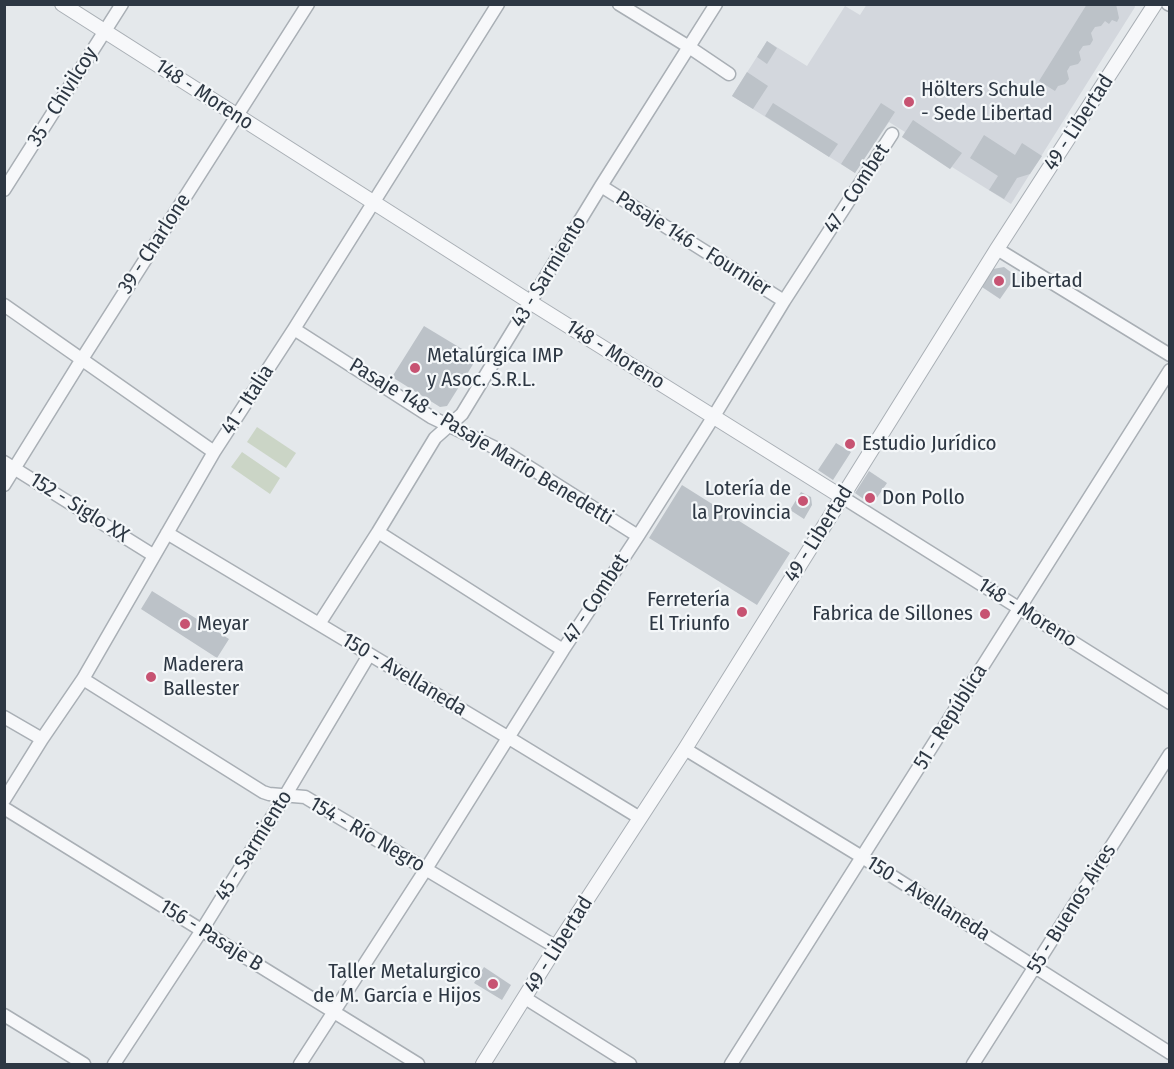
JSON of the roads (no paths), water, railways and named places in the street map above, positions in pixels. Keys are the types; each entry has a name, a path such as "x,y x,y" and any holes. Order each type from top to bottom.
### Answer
{"street":[{"name":"148 - Moreno","path":"62,4 237,117 1170,703"},
{"name":"35 - Chivilcoy","path":"4,189 122,4"},
{"name":"39 - Charlone","path":"4,485 10,465 82,359 308,4"},
{"name":"41 - Italia","path":"4,800 82,679 214,452 498,4"},
{"path":"619,4 729,74"},
{"name":"43 - Sarmiento","path":"319,624 435,438 462,414 601,186 716,4"},
{"name":"49 - Libertad","path":"483,1065 556,947 685,750 997,249 1155,4"},
{"name":"47 - Combet","path":"300,1065 892,134"},
{"name":"Pasaje 146 - Fournier","path":"601,186 784,301"},
{"path":"997,249 1170,355"},
{"path":"4,305 214,452"},
{"name":"Pasaje 148 - Pasaje Mario Benedetti","path":"294,329 431,417 510,455 638,536"},
{"name":"51 - República","path":"731,1065 1170,370"},
{"name":"152 - Siglo XX","path":"10,465 153,555"},
{"path":"378,532 563,650"},
{"name":"150 - Avellaneda","path":"167,533 640,818"},
{"name":"45 - Sarmiento","path":"114,1065 202,930 369,655"},
{"name":"154 - Río Negro","path":"82,679 263,792 305,797 556,947"},
{"path":"4,717 42,740"},
{"name":"150 - Avellaneda","path":"685,750 862,857 1170,1053"},
{"name":"55 - Buenos Aires","path":"974,1065 1170,754"},
{"name":"156 - Pasaje B","path":"4,808 418,1065"},
{"path":"525,998 630,1065"},
{"path":"4,1015 84,1065"}],"place":[{"name":"Hölters Schule - Sede Libertad","path":"909,102"},
{"name":"Libertad","path":"999,281"},
{"name":"Metalúrgica IMP y Asoc. S.R.L.","path":"415,368"},
{"name":"Estudio Jurídico","path":"850,444"},
{"name":"Don Pollo","path":"870,498"},
{"name":"Lotería de la Provincia","path":"803,501"},
{"name":"Ferretería El Triunfo","path":"742,612"},
{"name":"Fabrica de Sillones","path":"985,614"},
{"name":"Meyar","path":"185,624"},
{"name":"Maderera Ballester","path":"151,677"},
{"name":"Taller Metalurgico de M. García e Hijos","path":"493,984"}]}
